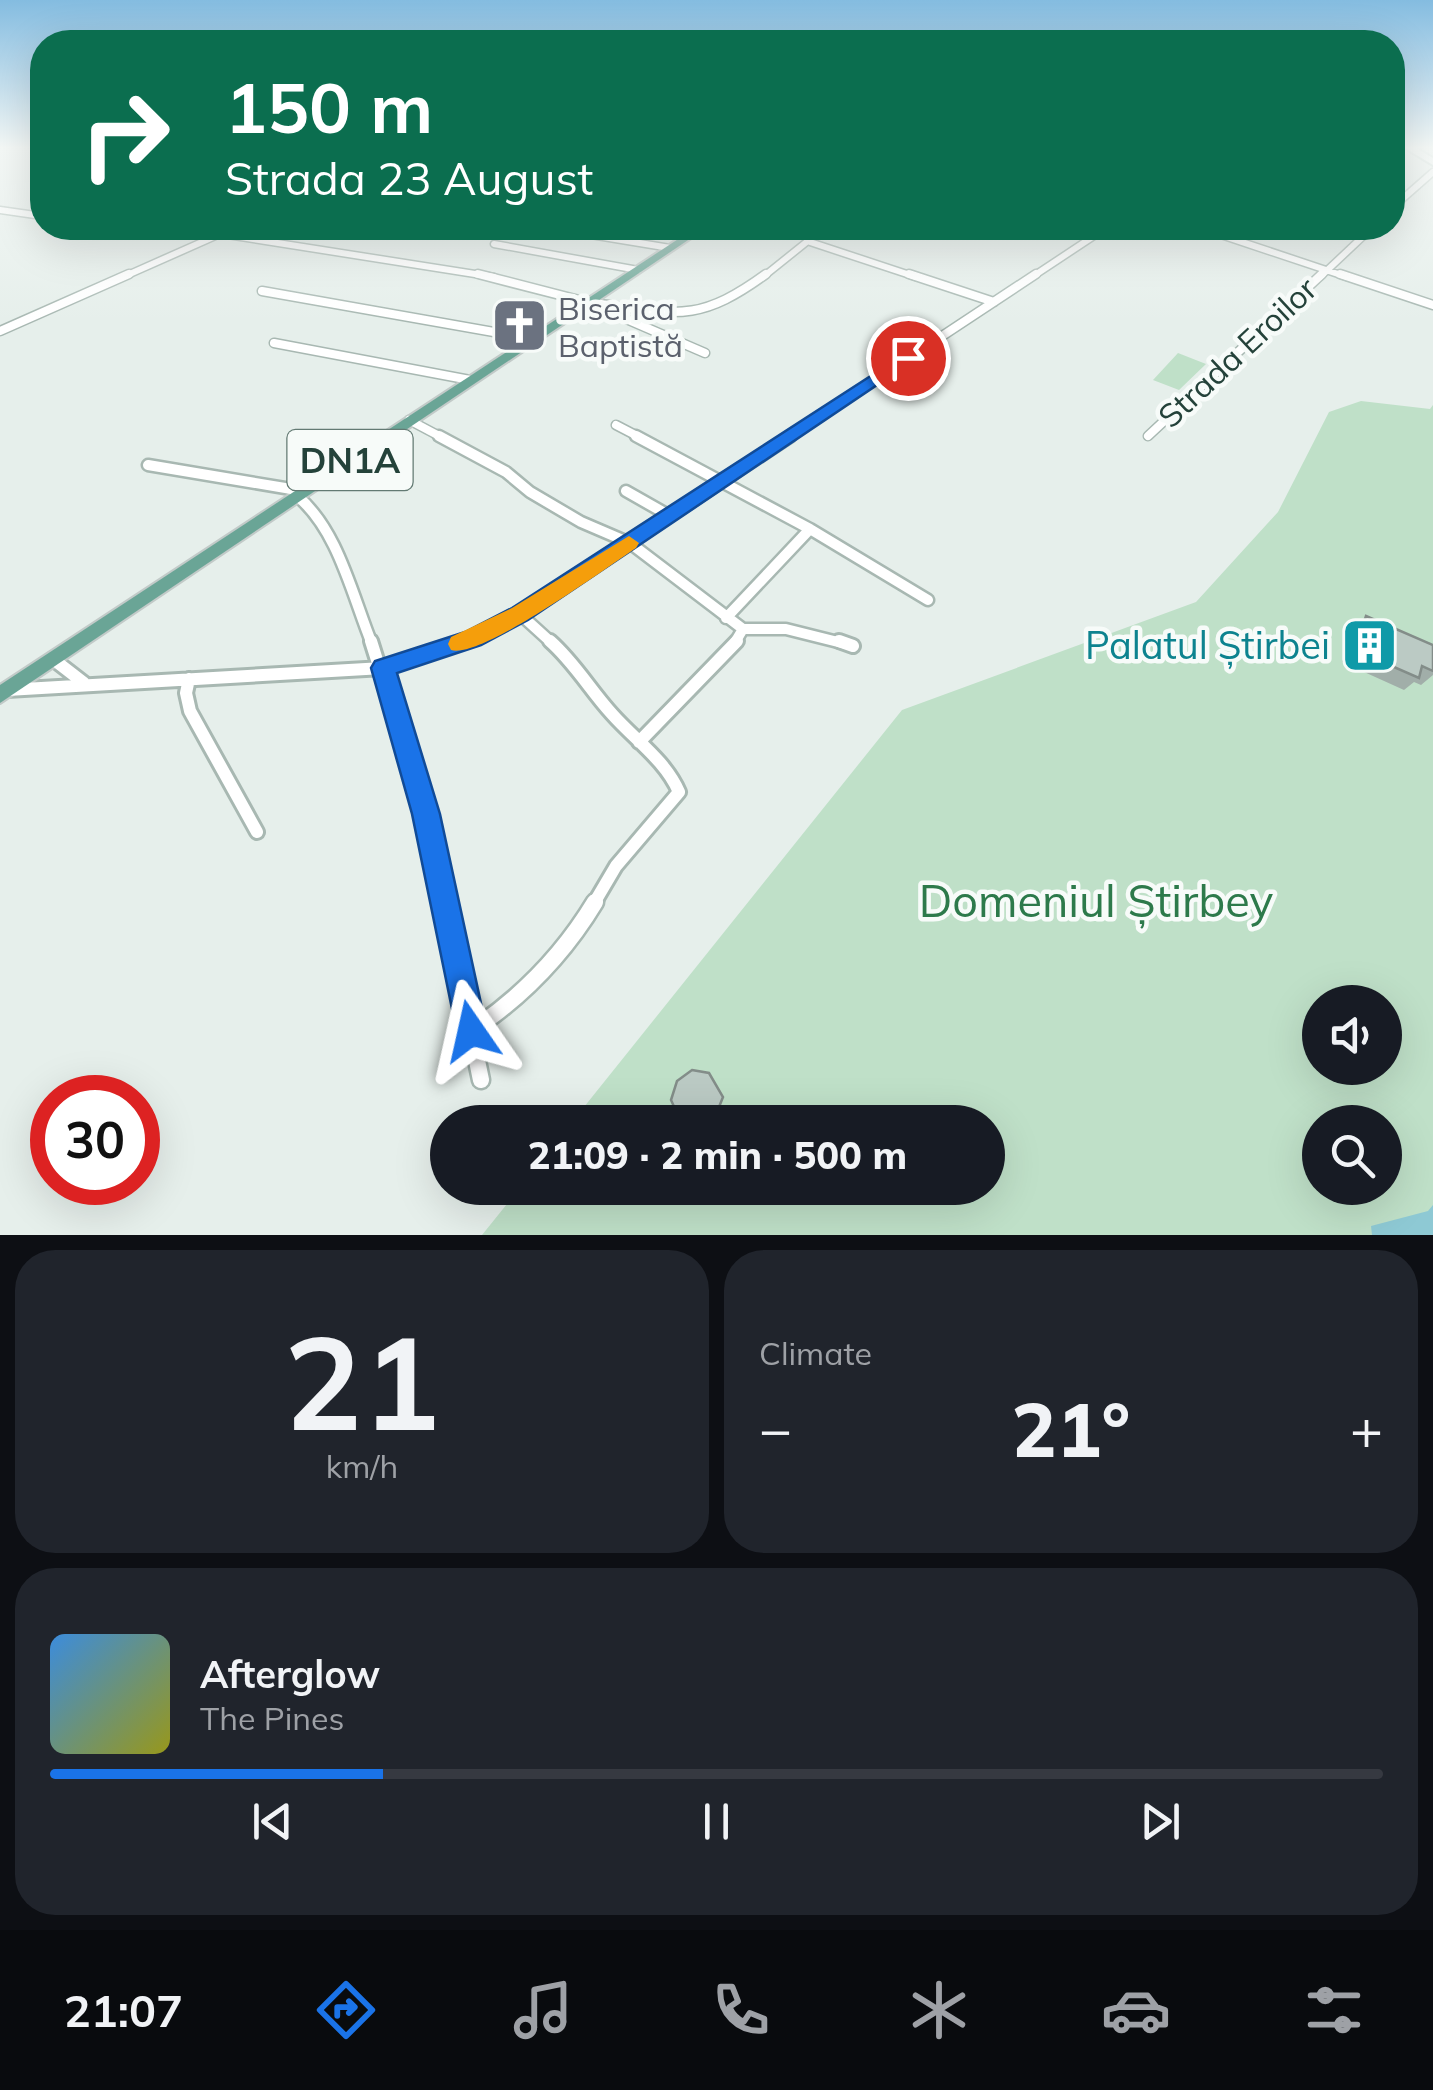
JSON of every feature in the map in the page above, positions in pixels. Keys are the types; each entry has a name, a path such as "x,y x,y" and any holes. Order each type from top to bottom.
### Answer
{"main road":[{"name":"DN1A","path":"4,692 682,240"}],"street":[{"path":"0,210 30,214"},
{"path":"0,331 207,240"},
{"path":"268,240 474,272 587,302 677,313 708,310 731,298 809,240"},
{"path":"622,240 670,248"},
{"path":"4,692 84,683 383,668 472,639 520,614 630,543 1088,240"},
{"path":"1238,240 1433,305"},
{"name":"Strada Eroilor","path":"1148,436 1358,240"},
{"path":"807,242 994,302"},
{"path":"494,244 638,270"},
{"path":"262,291 534,338"},
{"path":"587,302 704,352"},
{"path":"274,343 470,380"},
{"path":"410,420 506,472 530,492 581,522 630,543 744,629 770,626 808,631 853,646"},
{"path":"616,425 723,481 928,600"},
{"path":"148,465 300,493 330,540 383,668 426,814 481,1080"},
{"path":"626,492 670,516"},
{"path":"726,618 810,530"},
{"path":"471,1031 514,1003 577,932 616,866 674,800 678,783 612,713 573,662 520,614"},
{"path":"639,742 742,636 744,629"},
{"path":"53,659 84,683"},
{"path":"189,680 186,693 190,711 257,832"}],"green space":[{"path":"1178,353 1206,364 1179,390 1153,380"},
{"name":"Domeniul Știrbey","path":"1361,401 1430,409 1433,405 1433,1235 482,1235 506,1205 1005,1205 1005,1105 586,1105 902,710 1196,602 1278,512 1329,412"}],"water":[{"path":"1433,1205 1433,1235 1372,1235 1371,1226 1428,1211"}],"building":[{"path":"1366,616 1433,645 1433,671 1422,666 1419,678 1355,650"},
{"path":"692,1070 709,1073 723,1097 720,1105 673,1105 671,1100 677,1081"}],"slow traffic":[{"path":"460,644 520,614 629,543"}],"place":[{"name":"Biserica Baptistă","path":"519,326"},
{"name":"Palatul Știrbei","path":"1369,645"}],"route":[{"path":"471,1031 426,814 383,668 472,639 520,614 908,358"}]}
